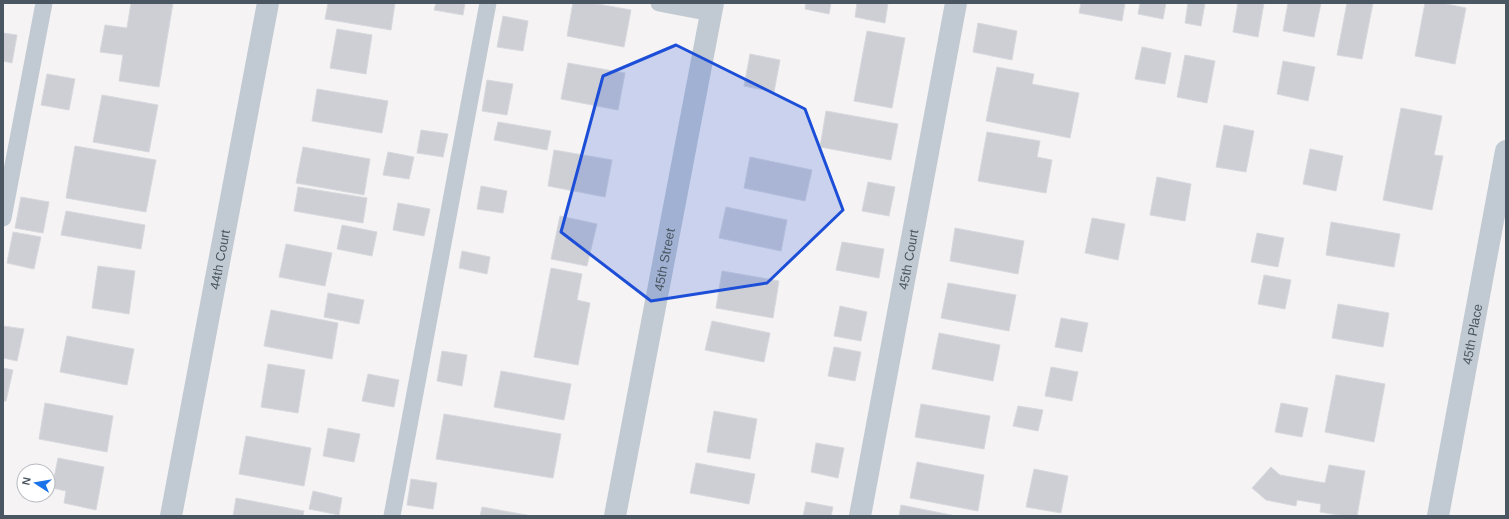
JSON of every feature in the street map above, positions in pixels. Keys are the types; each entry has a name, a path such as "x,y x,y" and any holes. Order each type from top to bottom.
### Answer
{"street":[{"name":"44th Court","path":"170,516 268,3"},
{"name":"45th Court","path":"860,516 956,3"},
{"name":"45th Street","path":"615,516 712,8"},
{"name":"45th Place","path":"1438,516 1506,151"}],"lane":[{"path":"3,218 44,3"},
{"path":"392,516 488,3"},
{"path":"659,3 712,8"}],"highlighted area":[{"path":"676,45 805,109 843,210 767,283 651,301 561,232 603,76"}],"building":[{"path":"131,3 173,3 159,87 119,81 123,55 100,52 105,25 127,28"},
{"path":"328,3 395,3 391,30 325,19"},
{"path":"436,3 465,3 463,15 434,10"},
{"path":"573,3 592,3 631,10 624,47 567,36"},
{"path":"806,3 831,3 829,14 805,9"},
{"path":"857,3 888,3 885,23 855,17"},
{"path":"1081,3 1125,3 1122,21 1079,13"},
{"path":"1140,3 1166,3 1163,19 1138,14"},
{"path":"1188,3 1205,3 1201,26 1185,23"},
{"path":"1238,3 1264,3 1258,37 1233,32"},
{"path":"1288,3 1321,3 1314,37 1283,31"},
{"path":"1347,3 1373,3 1362,59 1337,55"},
{"path":"1425,3 1442,3 1466,8 1455,64 1415,56"},
{"path":"503,16 528,21 523,51 497,47"},
{"path":"978,23 1017,31 1012,60 973,52"},
{"path":"337,29 372,35 366,74 330,68"},
{"path":"867,31 905,38 892,108 854,101"},
{"path":"3,33 17,35 12,63 3,61"},
{"path":"1142,47 1171,53 1165,84 1135,79"},
{"path":"750,54 780,60 774,92 744,86"},
{"path":"1185,55 1215,61 1207,103 1177,97"},
{"path":"1283,61 1315,67 1308,101 1277,94"},
{"path":"568,63 625,73 618,110 561,99"},
{"path":"997,67 1034,74 1032,84 1079,93 1070,138 986,121"},
{"path":"47,74 75,79 69,110 41,105"},
{"path":"487,80 513,84 507,115 482,111"},
{"path":"317,89 388,101 382,133 312,121"},
{"path":"102,95 158,105 149,152 93,142"},
{"path":"1401,108 1442,116 1434,155 1443,156 1432,210 1383,200"},
{"path":"826,111 898,124 891,160 820,147"},
{"path":"498,122 551,131 547,150 494,140"},
{"path":"1224,125 1254,131 1246,172 1216,167"},
{"path":"421,130 448,134 443,157 417,153"},
{"path":"987,132 1040,141 1037,157 1052,160 1046,193 978,181"},
{"path":"75,146 156,160 146,212 66,198"},
{"path":"303,147 370,159 364,195 296,183"},
{"path":"1310,149 1343,156 1336,191 1303,184"},
{"path":"554,150 612,160 605,197 548,186"},
{"path":"388,152 414,157 409,179 383,175"},
{"path":"750,157 812,170 805,201 744,188"},
{"path":"1157,177 1191,184 1185,221 1150,215"},
{"path":"868,182 895,187 889,216 862,211"},
{"path":"481,186 507,191 503,213 477,209"},
{"path":"298,187 367,198 363,223 294,211"},
{"path":"21,197 49,202 43,233 15,228"},
{"path":"398,203 430,209 424,236 393,230"},
{"path":"726,207 787,220 781,251 719,238"},
{"path":"66,211 145,225 141,249 61,235"},
{"path":"560,216 597,224 587,266 551,259"},
{"path":"1092,218 1125,224 1118,260 1085,253"},
{"path":"1331,222 1400,234 1394,267 1326,255"},
{"path":"342,225 377,232 372,256 337,249"},
{"path":"955,228 1024,241 1018,274 950,261"},
{"path":"13,232 41,237 34,269 7,263"},
{"path":"1257,233 1284,238 1278,267 1251,262"},
{"path":"842,242 884,249 879,278 836,270"},
{"path":"286,244 332,253 325,286 279,277"},
{"path":"462,251 490,257 487,274 459,268"},
{"path":"98,266 135,271 129,314 92,308"},
{"path":"551,268 582,274 577,300 590,303 578,365 534,357"},
{"path":"722,271 779,281 773,318 716,308"},
{"path":"1264,275 1291,280 1285,309 1258,304"},
{"path":"948,283 1016,295 1009,331 941,318"},
{"path":"328,293 364,300 359,324 324,317"},
{"path":"1338,304 1389,313 1383,347 1332,338"},
{"path":"840,306 867,312 861,341 834,336"},
{"path":"271,310 338,323 332,359 264,346"},
{"path":"1061,318 1088,323 1082,352 1055,347"},
{"path":"712,321 770,333 764,362 705,350"},
{"path":"3,326 24,329 17,361 3,358"},
{"path":"939,333 1000,345 993,381 932,369"},
{"path":"67,336 134,349 127,385 60,372"},
{"path":"834,347 861,352 855,381 828,376"},
{"path":"442,351 467,355 462,386 437,381"},
{"path":"268,364 305,370 298,413 261,407"},
{"path":"1051,367 1078,372 1072,401 1045,396"},
{"path":"3,368 13,370 6,401 3,401"},
{"path":"501,371 571,384 564,420 494,407"},
{"path":"368,374 399,380 394,407 362,401"},
{"path":"1336,375 1385,384 1374,442 1325,432"},
{"path":"45,403 113,416 107,452 39,439"},
{"path":"1281,403 1308,408 1302,437 1275,432"},
{"path":"921,404 990,416 984,449 915,437"},
{"path":"1018,406 1043,410 1038,431 1013,426"},
{"path":"714,411 757,419 750,459 707,452"},
{"path":"444,414 561,434 553,478 436,459"},
{"path":"328,428 360,434 354,462 323,456"},
{"path":"246,436 311,448 304,486 239,474"},
{"path":"816,443 844,448 838,478 811,472"},
{"path":"58,458 104,467 96,510 64,503 66,491 56,489 56,468"},
{"path":"917,462 984,475 978,511 910,498"},
{"path":"696,463 755,474 749,504 690,493"},
{"path":"1329,465 1365,471 1357,516 1344,516 1320,512 1321,504 1297,500 1296,506 1266,500 1252,488 1271,467 1280,475 1325,483"},
{"path":"1034,469 1068,476 1061,513 1026,507"},
{"path":"411,479 437,483 433,509 407,505"},
{"path":"313,491 342,498 339,515 309,509"},
{"path":"236,498 304,511 303,516 233,516"},
{"path":"806,502 833,507 831,516 803,516"},
{"path":"901,505 956,516 899,516"},
{"path":"482,507 532,516 480,516"}]}
